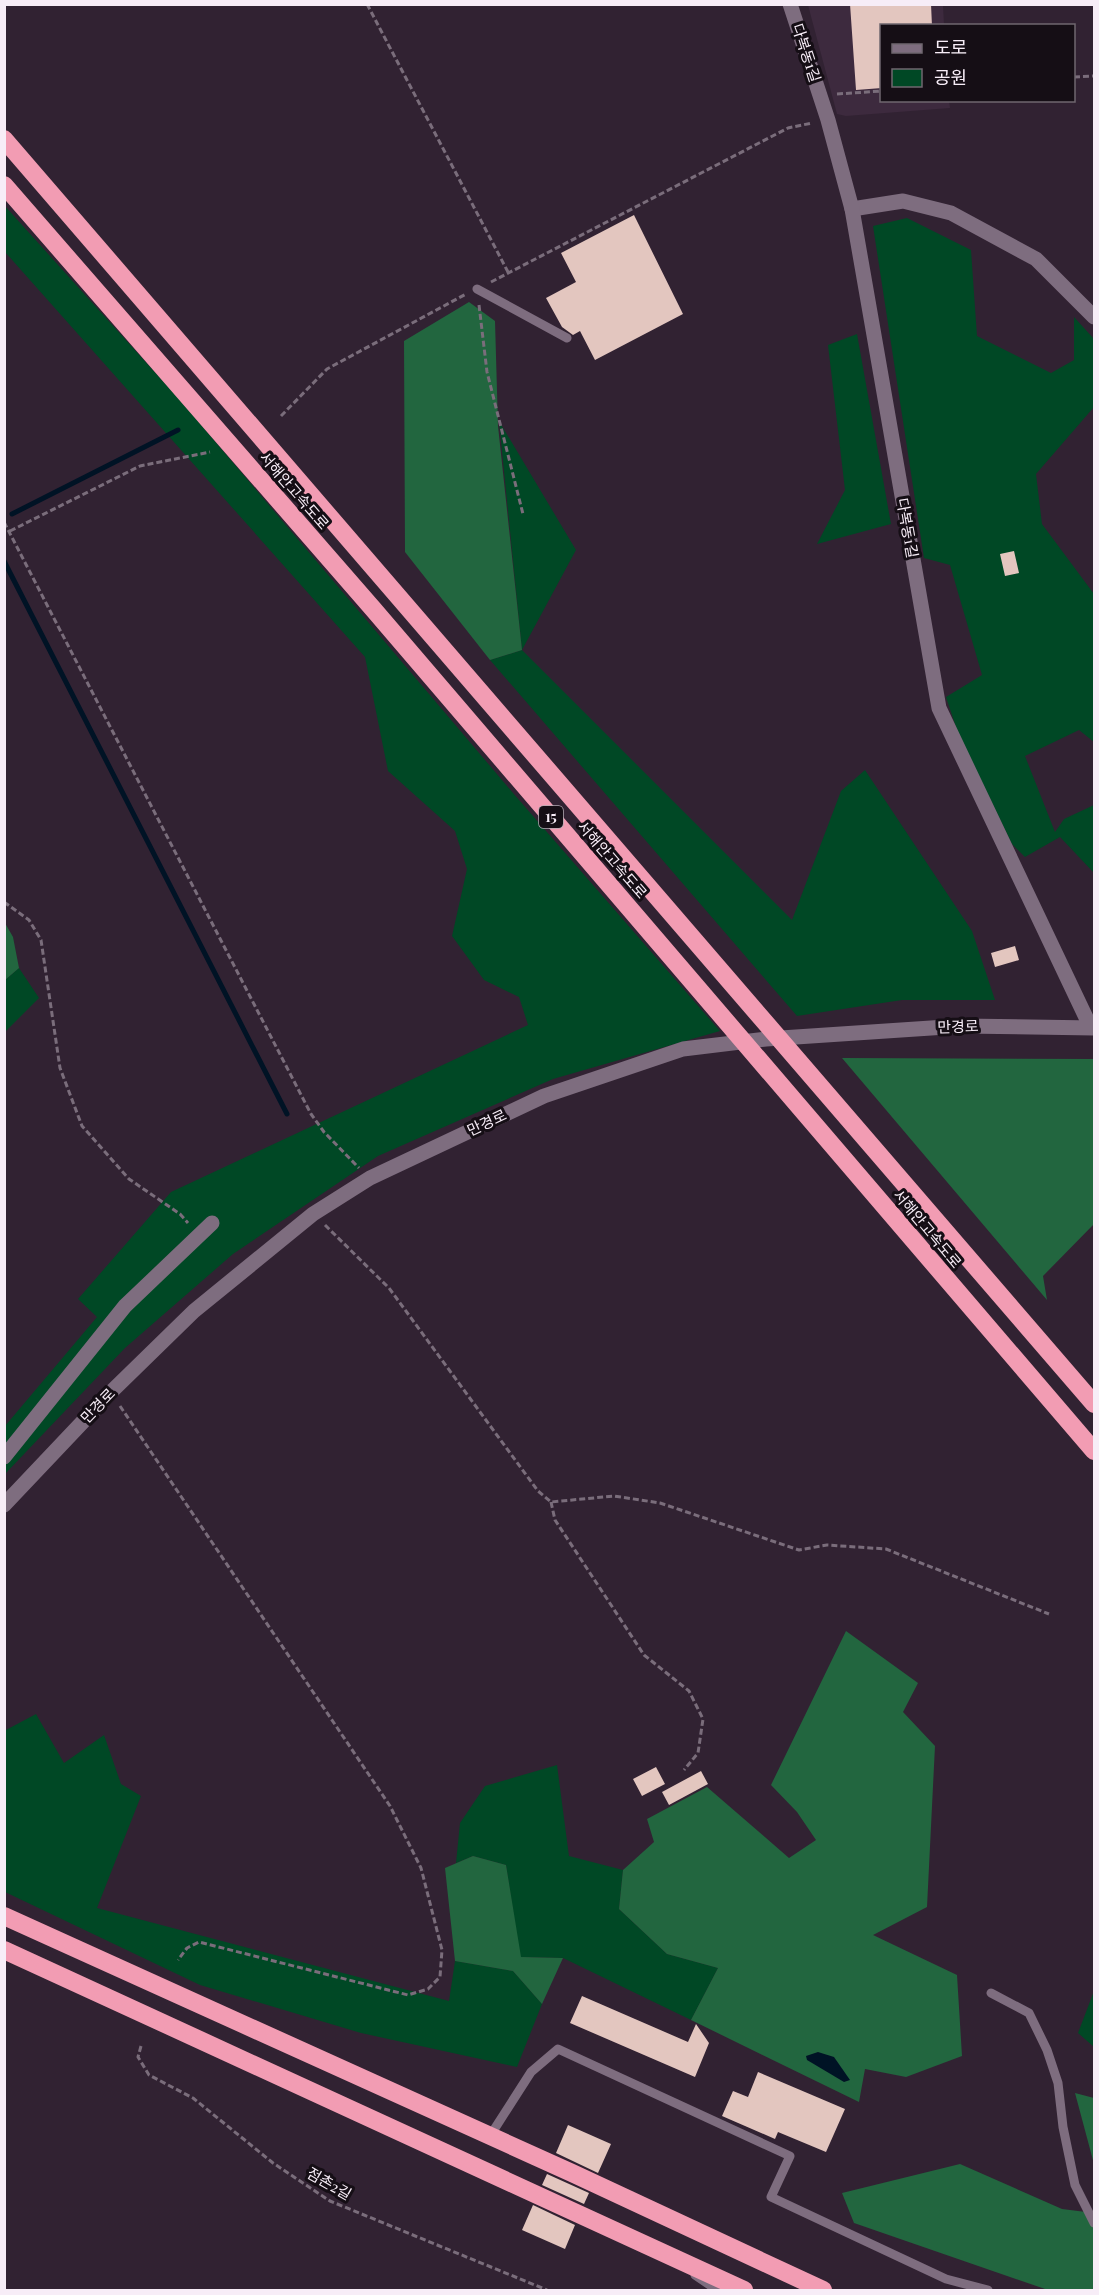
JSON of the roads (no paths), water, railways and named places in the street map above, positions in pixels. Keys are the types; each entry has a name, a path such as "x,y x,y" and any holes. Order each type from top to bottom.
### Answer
{"highway":[{"name":"서해안고속도로","path":"4,139 1095,1404"},
{"name":"서해안고속도로","path":"4,185 381,619 1095,1451"},
{"path":"4,1916 823,2290"},
{"path":"4,1950 744,2290"}],"street":[{"name":"다복동1길","path":"790,4 828,120 852,209 939,708 1093,1028"},
{"path":"852,209 903,201 951,213 1036,259 1095,317"},
{"name":"만경로","path":"4,1505 111,1392 194,1311 313,1214 370,1178 544,1096 683,1049 961,1026 1093,1028"},
{"path":"4,1457 125,1306 213,1223"}],"lane":[{"path":"477,289 567,338"},
{"path":"991,1993 1029,2013 1047,2050 1058,2083 1063,2127 1074,2185 1095,2223"},
{"path":"490,2136 531,2072 558,2049 790,2156 771,2197 946,2279 988,2290"},
{"path":"661,2252 717,2290"}],"water":[{"path":"818,2052 834,2057 850,2080 844,2082 807,2060 806,2056"}],"waterway":[{"path":"12,514 178,430"},
{"path":"4,561 287,1114"}]}
